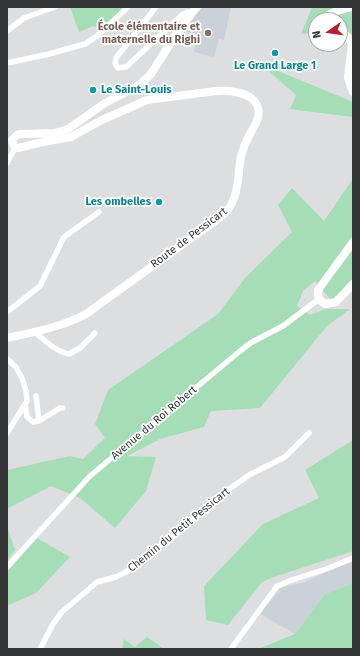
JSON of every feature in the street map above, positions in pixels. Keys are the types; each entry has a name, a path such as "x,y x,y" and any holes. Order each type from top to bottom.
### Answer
{"street":[{"path":"7,31 24,18 55,7"},
{"path":"7,63 60,51 89,42 128,7"},
{"path":"156,7 116,58 115,63 118,68 126,67 182,15 194,10"},
{"path":"336,12 353,7"},
{"path":"7,163 15,148 12,140 17,135 55,133 68,129 105,103 138,86 151,74 194,10"},
{"path":"348,38 352,44 348,78 353,92"},
{"name":"Route de Pessicart","path":"7,338 66,323 86,314 227,212 236,194 243,150 256,122 259,111 255,101 245,94 223,90 159,98 137,104 102,120 71,137 15,148"},
{"path":"7,312 40,286 64,237 99,212"},
{"path":"353,242 318,290 319,299 326,304 336,302 353,284"},
{"name":"Avenue du Roi Robert","path":"7,567 90,476 240,351 252,342 282,326 319,299"},
{"path":"35,332 52,347 69,354 80,348 95,333"},
{"path":"7,359 16,368 22,378 27,400 7,433"},
{"path":"36,396 39,421"},
{"path":"25,404 27,416 33,422 39,421 60,408 63,408"},
{"name":"Chemin du Petit Pessicart","path":"40,649 56,618 88,588 97,582 116,577 126,572 186,526 222,494 250,475 285,458 309,433"},
{"path":"231,649 277,586 353,558"}],"shaded area":[{"name":"École élémentaire et maternelle du Righi","path":"201,7 231,7 224,40 219,39 214,57 194,52 197,34 184,31"},
{"path":"353,559 353,583 325,594 295,634 260,614 281,588 305,582"}],"green space":[{"path":"70,7 125,7 104,27 99,28 93,26 79,32"},
{"path":"312,7 353,7 353,36 348,32 348,12 310,12"},
{"path":"308,17 308,34 301,34"},
{"path":"259,63 353,102 353,117 290,109 296,95"},
{"path":"353,173 353,278 338,296 330,299 315,281 303,291 297,306 310,315 326,309 350,309 327,326 260,408 211,411 204,427 160,439 127,456 156,457 146,491 115,528 80,498 51,486 7,509 7,470 70,456 83,459 105,438 95,424 108,390 218,314 245,278 292,232 278,205 292,188 324,221 352,180"},
{"path":"353,440 353,551 262,582 228,625 206,620 204,586 263,524 319,498 305,470"},
{"path":"7,526 15,550 7,560"},
{"path":"37,538 70,557 36,593 7,606 7,572"},
{"path":"353,583 353,649 258,649 295,634 325,594"},
{"path":"147,637 164,649 122,649 124,639 135,647"}],"place":[{"name":"École élémentaire et maternelle du Righi","path":"208,33"},
{"name":"Le Grand Large 1","path":"275,53"},
{"name":"Le Saint-Louis","path":"93,90"},
{"name":"Les ombelles","path":"159,202"}]}
